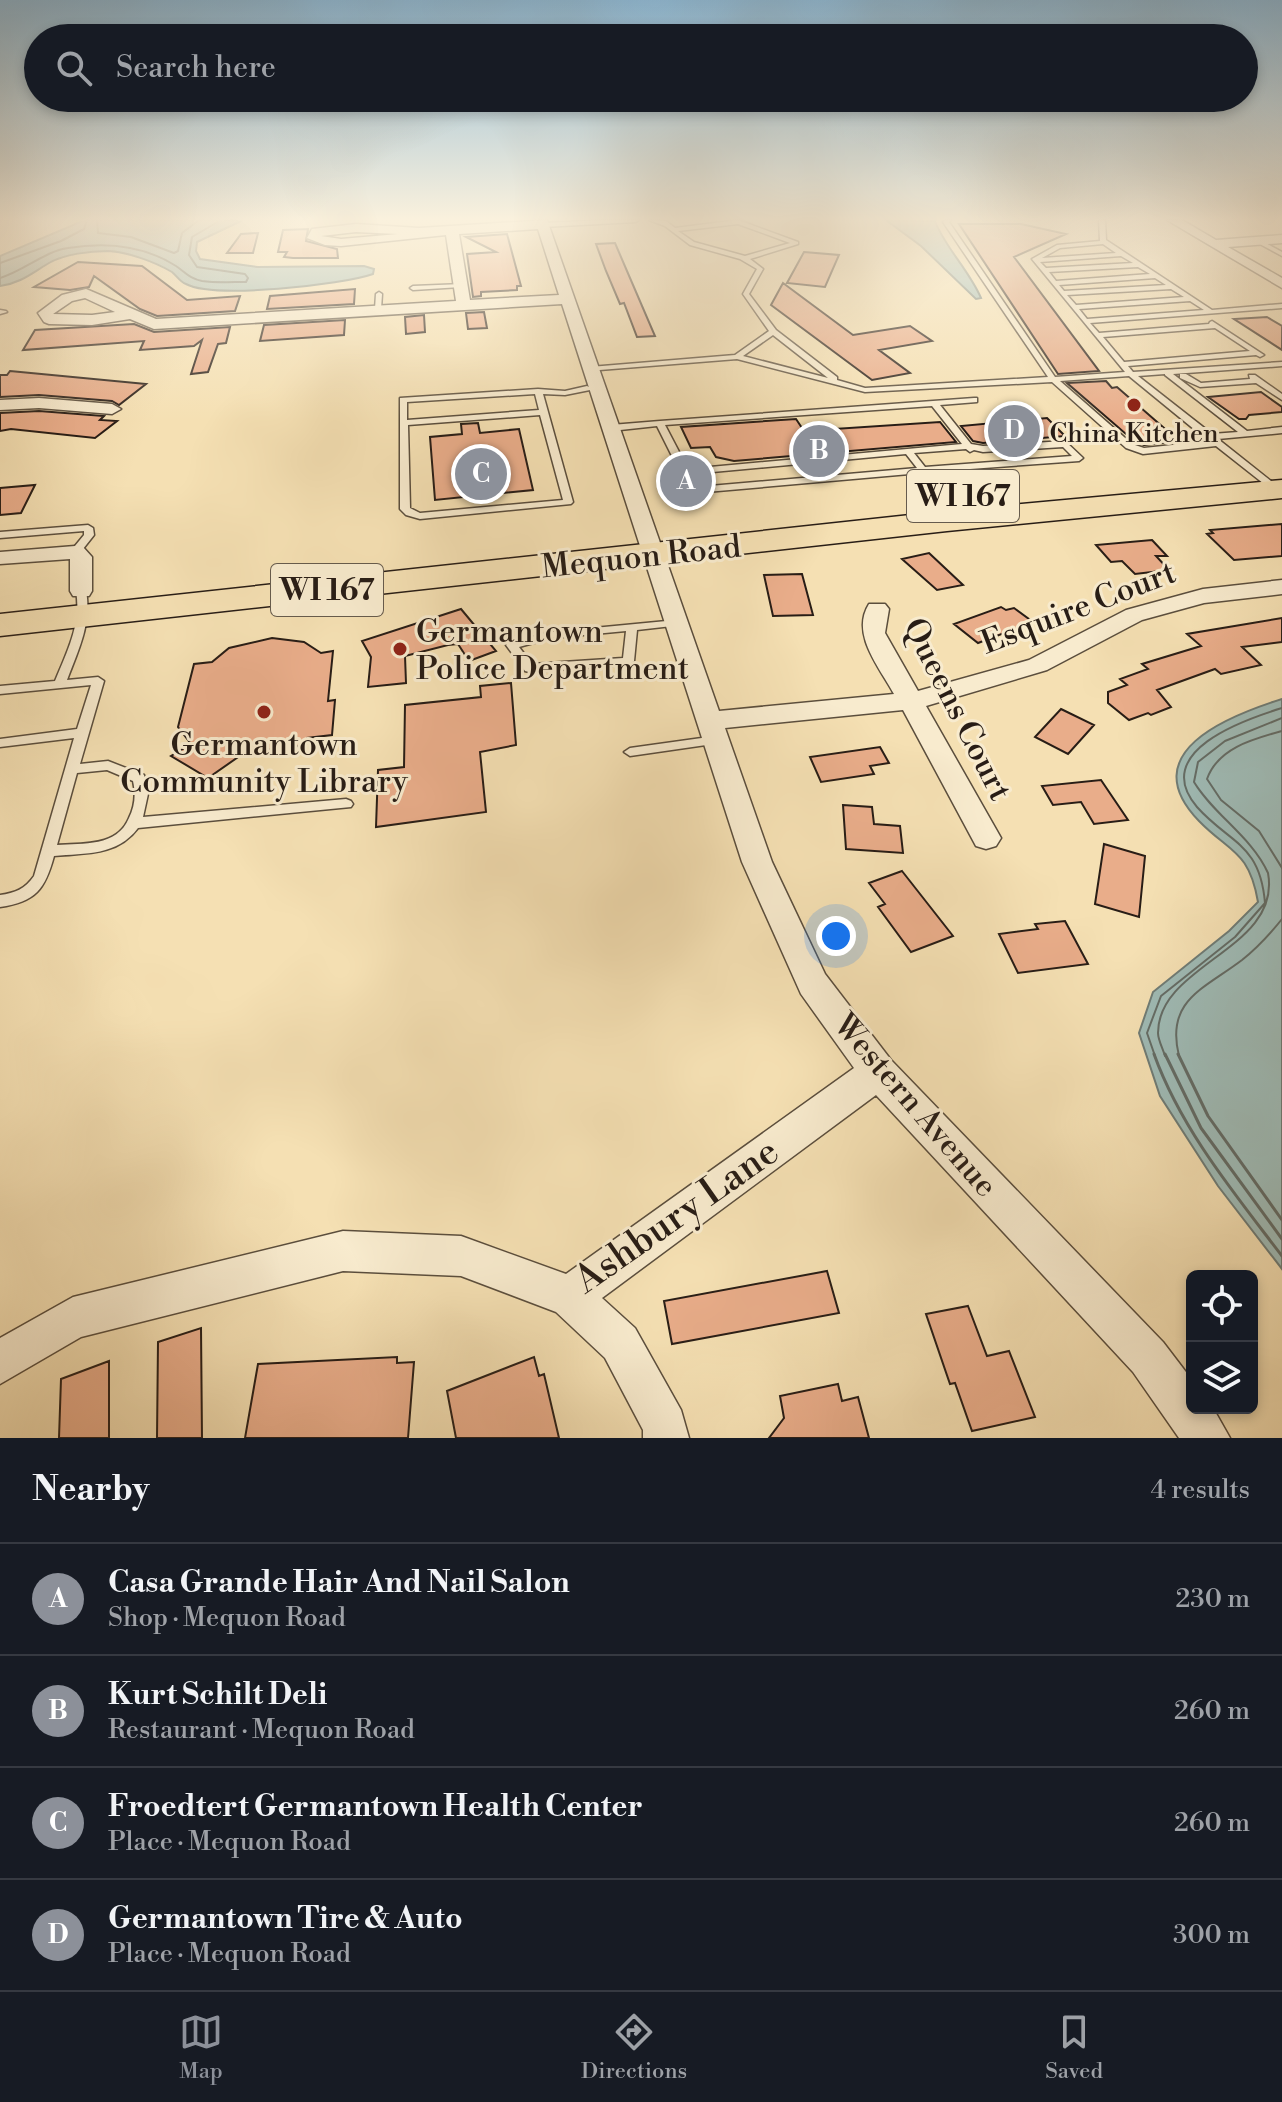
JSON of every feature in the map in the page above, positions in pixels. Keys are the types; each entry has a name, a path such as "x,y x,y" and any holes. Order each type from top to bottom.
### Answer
{"main road":[{"name":"Mequon Road","path":"0,599 82,604 342,588 649,541 672,542 699,535 808,521 875,505 951,509 1249,468 1280,481"},
{"name":"Mequon Road","path":"0,625 82,604 951,509 1280,481"}],"street":[{"path":"461,287 464,307"},
{"name":"Western Avenue","path":"562,287 590,369 592,387 611,428 757,862 813,984 878,1072 1148,1357 1207,1438"},
{"path":"131,314 154,324 378,301 464,307 566,299"},
{"path":"0,405 39,403 112,409"},
{"path":"0,558 75,552 81,557 82,604"},
{"name":"Esquire Court","path":"713,731 912,701 1038,665 1134,615 1203,596 1282,587"},
{"name":"Queens Court","path":"877,609 873,633 986,838"},
{"name":"Ashbury Lane","path":"0,1362 73,1318 343,1251 461,1256 570,1296 878,1072"},
{"path":"570,1296 620,1343 665,1426 666,1438"}],"lane":[{"path":"413,288 427,287"},
{"path":"750,287 746,294 773,332 840,384"},
{"path":"990,287 1052,378 1135,449 1282,430"},
{"path":"1058,287 1132,375 1249,468"},
{"path":"1063,293 1171,287"},
{"path":"1173,287 1211,312"},
{"path":"1074,307 1191,299"},
{"path":"1085,321 1281,307"},
{"path":"1196,313 1278,364"},
{"path":"1098,335 1216,326"},
{"path":"737,357 773,332"},
{"path":"1123,364 1258,353"},
{"path":"590,369 737,357 865,390 891,390 1278,364"},
{"path":"1237,367 1282,398"},
{"path":"1173,372 1200,385 1257,381"},
{"path":"1173,372 1245,433"},
{"path":"538,391 568,502 420,516 405,509 403,400 538,391 565,393 592,387"},
{"path":"611,428 974,400"},
{"path":"934,403 984,465"},
{"path":"403,423 543,412"},
{"path":"660,423 684,472 695,490 1079,458 1065,444 983,449 968,446 684,472"},
{"path":"908,451 951,509"},
{"path":"0,535 88,528 89,535 75,552"},
{"path":"60,684 82,604"},
{"path":"632,627 628,661 529,668 512,645 552,635 632,627 677,623"},
{"path":"0,690 98,681 41,877 34,891 16,899 0,901"},
{"path":"630,752 713,731"},
{"path":"0,743 82,733"},
{"path":"49,851 106,846 124,839 136,823 143,793 139,778 108,765 72,769"},
{"path":"136,823 346,804"}],"water":[{"path":"198,287 293,287 249,290"},
{"path":"964,287 975,287 981,298 976,299"},
{"path":"1282,699 1282,1269 1218,1186 1160,1096 1139,1033 1153,992 1229,931 1258,902 1244,862 1199,821 1181,797 1177,776 1182,757 1196,741 1215,727"}],"building":[{"path":"35,287 88,287 70,290"},
{"path":"109,287 170,287 187,300 240,296 235,311 157,316 140,309"},
{"path":"472,287 517,287 517,290 481,292 481,296 473,297"},
{"path":"613,287 634,287 655,336 637,337 624,303 620,304"},
{"path":"781,287 789,287 853,335 910,326 932,341 879,350 910,373 872,380 771,305"},
{"path":"1001,287 1036,287 1099,371 1058,374"},
{"path":"355,289 354,304 267,309 270,296"},
{"path":"484,312 487,328 468,329 466,313"},
{"path":"424,315 425,332 406,334 405,317"},
{"path":"1267,317 1282,326 1282,350 1234,319"},
{"path":"345,320 344,335 260,341 264,325"},
{"path":"134,324 154,332 230,327 226,343 218,344 208,372 191,374 202,340 194,346 140,350 144,341 23,350 35,330"},
{"path":"10,371 146,384 119,405 112,401 39,395 0,397 0,375 7,375"},
{"path":"1106,381 1179,441 1144,445 1134,441 1067,383"},
{"path":"1261,392 1282,407 1282,412 1239,419 1208,397"},
{"path":"39,411 104,416 100,420 117,421 95,438 11,429 0,431 0,413"},
{"path":"1047,418 1065,436 983,443 973,441 961,426"},
{"path":"796,419 804,431 940,422 956,442 734,461 716,457 710,447 691,448 681,427"},
{"path":"478,423 480,433 519,429 533,490 435,500 430,437 462,434 461,424"},
{"path":"35,485 21,513 0,515 0,488"},
{"path":"1282,524 1282,556 1234,560 1207,534 1213,533 1210,530"},
{"path":"1152,540 1167,556 1156,556 1169,570 1135,574 1122,561 1111,562 1096,545"},
{"path":"929,553 963,585 937,590 902,559"},
{"path":"802,574 813,615 773,616 764,575"},
{"path":"1001,607 1006,610 1014,608 1033,622 978,643 954,624"},
{"name":"Germantown Police Department","path":"461,609 496,651 469,661 458,644 405,656 406,683 368,687 371,657 362,641"},
{"path":"1282,618 1282,642 1242,647 1261,665 1221,674 1215,669 1157,690 1171,707 1151,715 1148,713 1129,720 1108,703 1108,692 1127,685 1120,679 1148,669 1142,664 1201,646 1187,634"},
{"name":"Germantown Community Library","path":"272,638 304,642 321,653 333,651 328,701 335,700 332,735 307,738 306,745 244,753 208,778 171,756 191,744 178,727 194,664 212,662 229,648"},
{"path":"511,683 516,745 480,752 486,812 376,827 378,770 404,767 405,705 481,697 480,686"},
{"path":"1061,709 1094,725 1068,754 1035,737"},
{"path":"880,747 889,763 870,766 874,774 821,782 810,757"},
{"path":"1101,780 1128,820 1094,824 1081,802 1053,805 1042,786"},
{"path":"843,805 872,807 874,824 900,826 903,853 846,849"},
{"path":"1104,844 1145,856 1139,917 1095,904"},
{"path":"902,871 953,936 911,952 878,907 885,904 869,883"},
{"path":"1065,921 1088,964 1018,973 999,934 1038,929 1035,924"},
{"path":"827,1271 839,1313 672,1344 664,1301"},
{"path":"968,1306 987,1356 1009,1351 1035,1417 972,1431 955,1383 950,1384 926,1314"},
{"path":"201,1328 202,1438 157,1438 158,1342"},
{"path":"397,1357 397,1363 414,1362 408,1438 245,1438 258,1364"},
{"path":"534,1357 539,1376 544,1374 559,1438 456,1438 447,1391"},
{"path":"109,1361 109,1438 59,1438 61,1379"},
{"path":"838,1384 842,1401 858,1397 869,1438 769,1438 784,1418 780,1396"}],"place":[{"name":"China Kitchen","path":"1134,405"},
{"name":"Germantown Tire & Auto","path":"1014,431"},
{"name":"Kurt Schilt Deli","path":"819,451"},
{"name":"Froedtert Germantown Health Center","path":"481,474"},
{"name":"Casa Grande Hair And Nail Salon","path":"686,481"},
{"name":"Germantown Police Department","path":"400,649"},
{"name":"Germantown Community Library","path":"264,712"}]}
